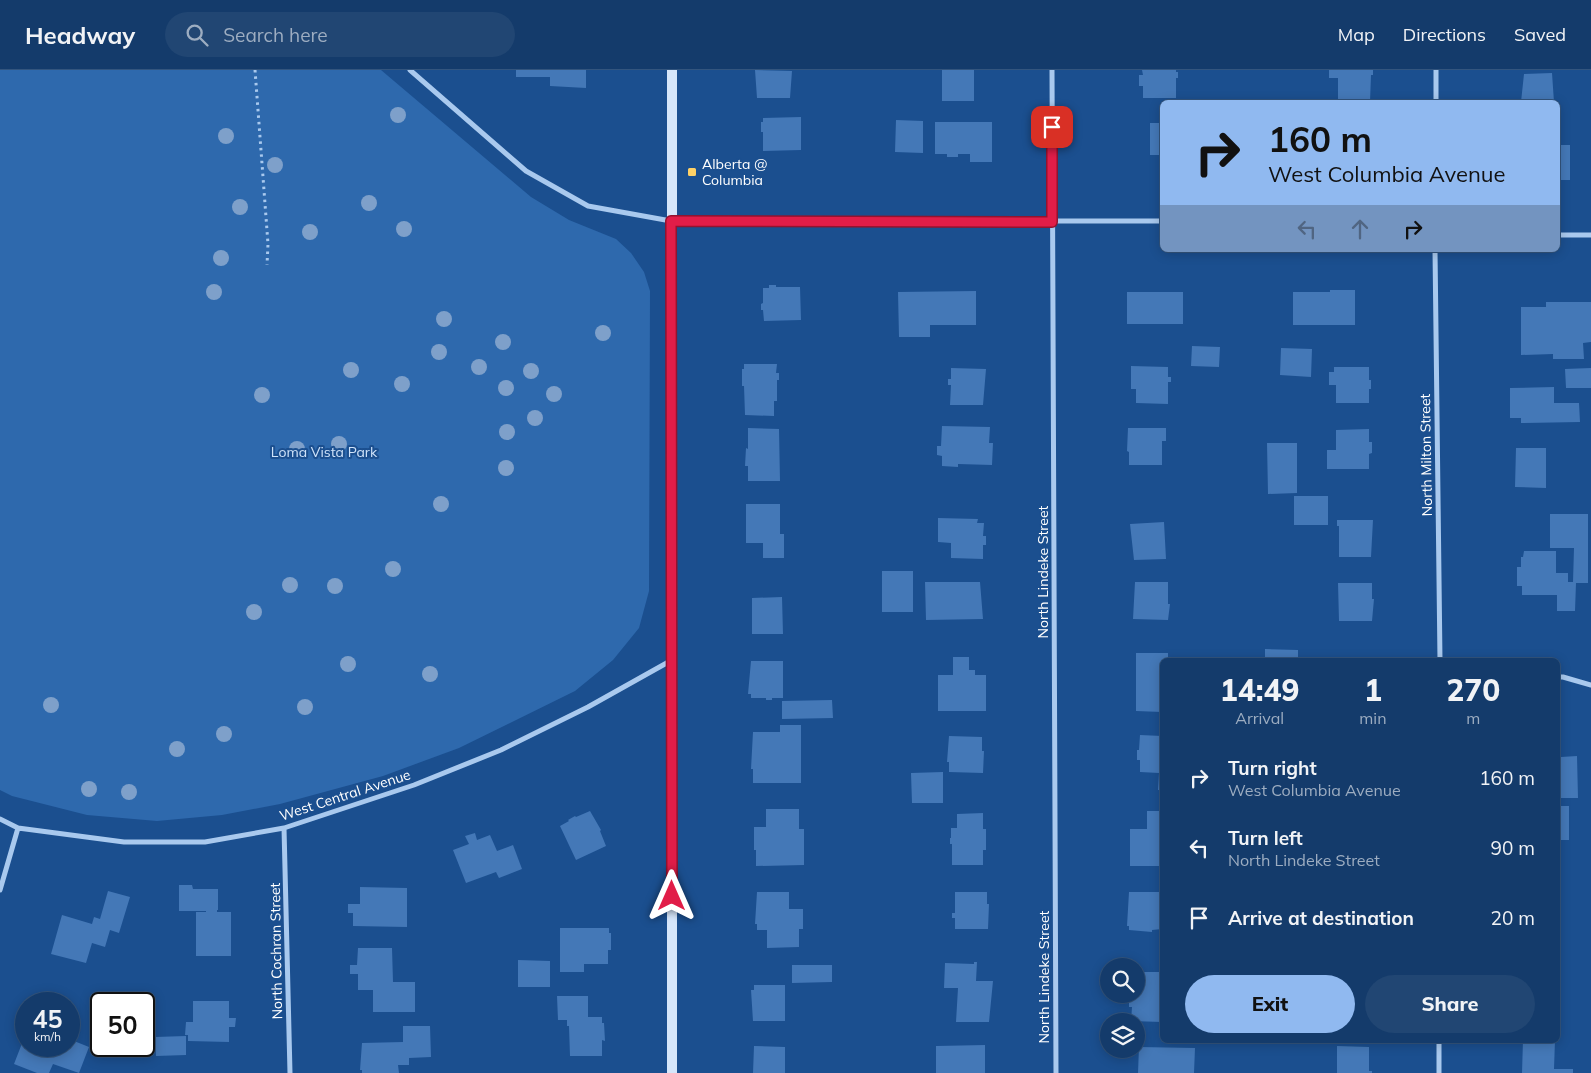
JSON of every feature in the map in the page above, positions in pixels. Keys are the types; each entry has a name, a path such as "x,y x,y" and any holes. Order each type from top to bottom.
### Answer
{"main road":[{"path":"672,70 672,1073"}],"street":[{"path":"410,70 526,171 588,206 671,221 1160,221"},
{"name":"North Lindeke Street","path":"1052,70 1056,1073"},
{"path":"1436,70 1436,100"},
{"path":"1560,235 1591,235"},
{"name":"North Milton Street","path":"1435,252 1440,658"},
{"name":"West Central Avenue","path":"0,819 18,828 124,842 206,842 284,828 414,785 502,750 588,707 672,659"},
{"path":"1560,677 1591,685"},
{"path":"0,890 18,828"},
{"name":"North Cochran Street","path":"284,828 290,1073"},
{"path":"1439,1043 1439,1073"}],"path":[{"path":"255,70 268,244 267,265"}],"green space":[{"name":"Loma Vista Park","path":"0,70 381,70 531,197 569,220 616,239 631,253 644,272 650,291 649,591 639,628 613,660 575,691 459,748 383,776 280,804 222,815 157,821 87,815 12,796 0,790"}],"building":[{"path":"516,70 586,70 586,88 550,86 550,77 516,77"},
{"path":"755,70 792,71 790,98 757,98"},
{"path":"942,70 974,70 974,101 942,101"},
{"path":"1142,70 1176,70 1178,78 1176,78 1176,98 1143,98 1143,86 1139,86 1139,75 1143,75"},
{"path":"1329,70 1373,70 1373,75 1371,75 1370,100 1338,100 1338,78 1329,78"},
{"path":"1552,73 1554,100 1521,100 1524,74"},
{"path":"801,117 801,150 763,151 761,122 763,122 763,118"},
{"path":"896,120 923,121 923,153 895,152"},
{"path":"935,122 992,122 992,162 970,162 970,154 958,154 958,157 947,157 947,154 935,154"},
{"path":"1150,123 1160,123 1160,155 1150,155"},
{"path":"1560,145 1570,145 1570,180 1560,180"},
{"path":"769,285 776,285 776,287 800,287 801,320 764,321 763,310 761,310 763,288 769,288"},
{"path":"1330,290 1355,290 1355,325 1293,325 1293,292 1330,292"},
{"path":"976,291 976,325 930,325 930,337 899,337 898,292"},
{"path":"1127,292 1183,292 1183,324 1127,324"},
{"path":"1546,302 1591,302 1591,342 1583,343 1584,359 1553,359 1553,354 1521,355 1521,307 1546,307"},
{"path":"1192,346 1220,347 1219,367 1191,366"},
{"path":"1281,348 1312,349 1311,377 1280,375"},
{"path":"744,364 777,364 776,373 779,373 779,380 777,380 777,401 774,401 774,416 745,415 744,386 742,386 742,369 744,369"},
{"path":"1131,366 1168,367 1168,377 1171,377 1171,382 1168,382 1168,404 1136,403 1136,389 1131,389"},
{"path":"1334,367 1369,367 1371,389 1369,389 1369,403 1336,403 1336,385 1329,385 1329,372 1334,372"},
{"path":"951,368 986,369 983,405 950,405 951,385 948,385 948,379 951,379"},
{"path":"1591,368 1591,388 1566,388 1565,369"},
{"path":"1554,387 1554,403 1579,403 1580,422 1521,423 1521,418 1510,418 1510,388"},
{"path":"942,426 990,427 989,443 993,443 992,465 958,464 958,467 942,466 942,456 937,455 937,446 941,446"},
{"path":"748,428 779,429 780,481 748,481 748,466 745,466 746,448 748,449"},
{"path":"1128,428 1166,428 1166,441 1162,441 1162,465 1129,465 1129,452 1127,451"},
{"path":"1369,429 1369,442 1372,442 1372,453 1369,454 1369,469 1327,469 1327,450 1336,450 1336,430"},
{"path":"1267,443 1297,443 1297,493 1268,494"},
{"path":"1516,448 1546,448 1546,488 1515,487"},
{"path":"1294,496 1328,496 1328,525 1294,525"},
{"path":"746,504 780,504 780,534 784,534 784,558 763,558 763,543 746,543"},
{"path":"1550,514 1588,514 1588,583 1576,583 1575,611 1557,611 1557,595 1522,595 1522,586 1517,586 1517,567 1521,567 1521,557 1523,557 1524,551 1556,551 1556,573 1568,573 1568,582 1573,582 1574,548 1550,548"},
{"path":"938,518 978,519 977,523 984,523 983,536 986,536 986,545 983,545 983,559 951,558 951,543 938,542"},
{"path":"1337,520 1373,520 1371,557 1339,557 1339,526 1337,526"},
{"path":"1164,522 1166,559 1134,560 1130,524"},
{"path":"882,571 913,571 913,612 882,612"},
{"path":"925,582 980,582 983,619 926,620"},
{"path":"1135,582 1168,582 1168,604 1170,604 1168,620 1133,619"},
{"path":"1338,583 1372,583 1372,599 1374,599 1372,621 1339,621"},
{"path":"782,597 783,634 752,634 752,598"},
{"path":"1265,649 1298,650 1298,658 1265,658"},
{"path":"1136,653 1168,653 1168,658 1160,658 1160,712 1136,711"},
{"path":"953,657 969,657 969,670 975,670 975,675 986,675 986,711 938,711 938,675 953,675"},
{"path":"751,661 783,661 783,698 766,700 766,698 751,698 751,694 748,694"},
{"path":"832,700 833,718 782,719 782,701"},
{"path":"780,725 801,725 801,783 753,783 753,769 751,769 753,732 780,732"},
{"path":"1140,735 1160,736 1160,790 1158,790 1159,773 1140,772 1140,760 1137,760 1137,750 1139,750"},
{"path":"949,736 982,737 982,751 984,751 983,773 949,772 949,762 947,762"},
{"path":"1560,743 1561,757 1577,756 1578,798 1560,798"},
{"path":"943,772 943,803 912,803 911,773"},
{"path":"1560,806 1569,806 1569,840 1560,840"},
{"path":"766,809 799,809 799,829 804,829 804,865 756,866 754,827 766,827"},
{"path":"590,811 601,830 606,846 576,860 560,826 575,816"},
{"path":"1147,811 1160,811 1160,866 1130,866 1130,829 1147,829"},
{"path":"983,813 983,829 986,829 986,850 983,850 983,865 952,865 952,844 950,844 950,838 951,828 957,828 957,814"},
{"path":"475,833 477,840 490,835 497,851 513,845 522,869 499,878 496,872 466,883 453,850 469,844 465,836"},
{"path":"179,885 192,885 193,889 218,889 217,912 231,912 231,956 196,956 196,912 206,911 179,911"},
{"path":"360,887 407,888 407,927 353,926 353,913 348,913 348,904 360,904"},
{"path":"108,891 130,897 119,933 110,930 105,947 92,943 86,963 51,954 62,915 92,924 94,917 100,919"},
{"path":"757,892 789,892 789,909 803,909 803,929 799,929 799,947 767,948 767,930 757,930 757,924 755,924"},
{"path":"955,892 987,892 987,904 989,904 988,929 955,929 955,918 952,918 952,913 955,913"},
{"path":"1129,892 1160,892 1160,929 1152,930 1152,932 1129,930 1129,926 1127,926"},
{"path":"560,928 609,928 609,933 611,933 611,950 608,950 608,964 584,964 584,972 560,972"},
{"path":"358,948 392,948 393,982 415,982 415,1012 373,1012 373,990 358,990 358,974 350,974 350,965 357,965"},
{"path":"518,960 550,961 550,987 518,987"},
{"path":"974,962 977,962 976,981 993,981 989,1022 956,1022 958,988 944,988 945,963 974,964"},
{"path":"792,965 832,965 832,982 792,983"},
{"path":"1145,972 1160,972 1160,1022 1145,1021 1145,1013 1132,1013 1132,1007 1129,1007 1129,1003 1145,1003"},
{"path":"754,985 785,985 785,1021 753,1021 751,990 754,990"},
{"path":"557,996 588,996 588,1017 602,1017 602,1023 604,1023 605,1041 602,1040 602,1056 570,1056 569,1026 567,1026 567,1020 558,1020"},
{"path":"193,1001 229,1001 229,1018 236,1018 235,1027 229,1027 229,1042 188,1041 188,1035 185,1035 186,1022 193,1022"},
{"path":"403,1026 430,1026 431,1057 409,1058 409,1065 398,1065 399,1073 362,1073 362,1070 360,1070 362,1043 403,1042"},
{"path":"186,1036 186,1055 156,1056 155,1037"},
{"path":"80,1043 89,1047 79,1073 53,1064 49,1073 37,1073 14,1064 17,1057 80,1057"},
{"path":"1523,1043 1555,1043 1554,1069 1573,1069 1573,1073 1522,1073"},
{"path":"985,1045 985,1073 936,1073 936,1046"},
{"path":"754,1046 785,1047 785,1073 753,1073"},
{"path":"1337,1046 1369,1047 1369,1071 1372,1071 1372,1073 1337,1073"},
{"path":"1145,1047 1195,1048 1194,1073 1138,1073 1139,1058 1145,1058"}],"place":[{"name":"Alberta @ Columbia","path":"692,172"}],"route":[{"path":"672,896 671,221 1052,222 1052,127"}]}
